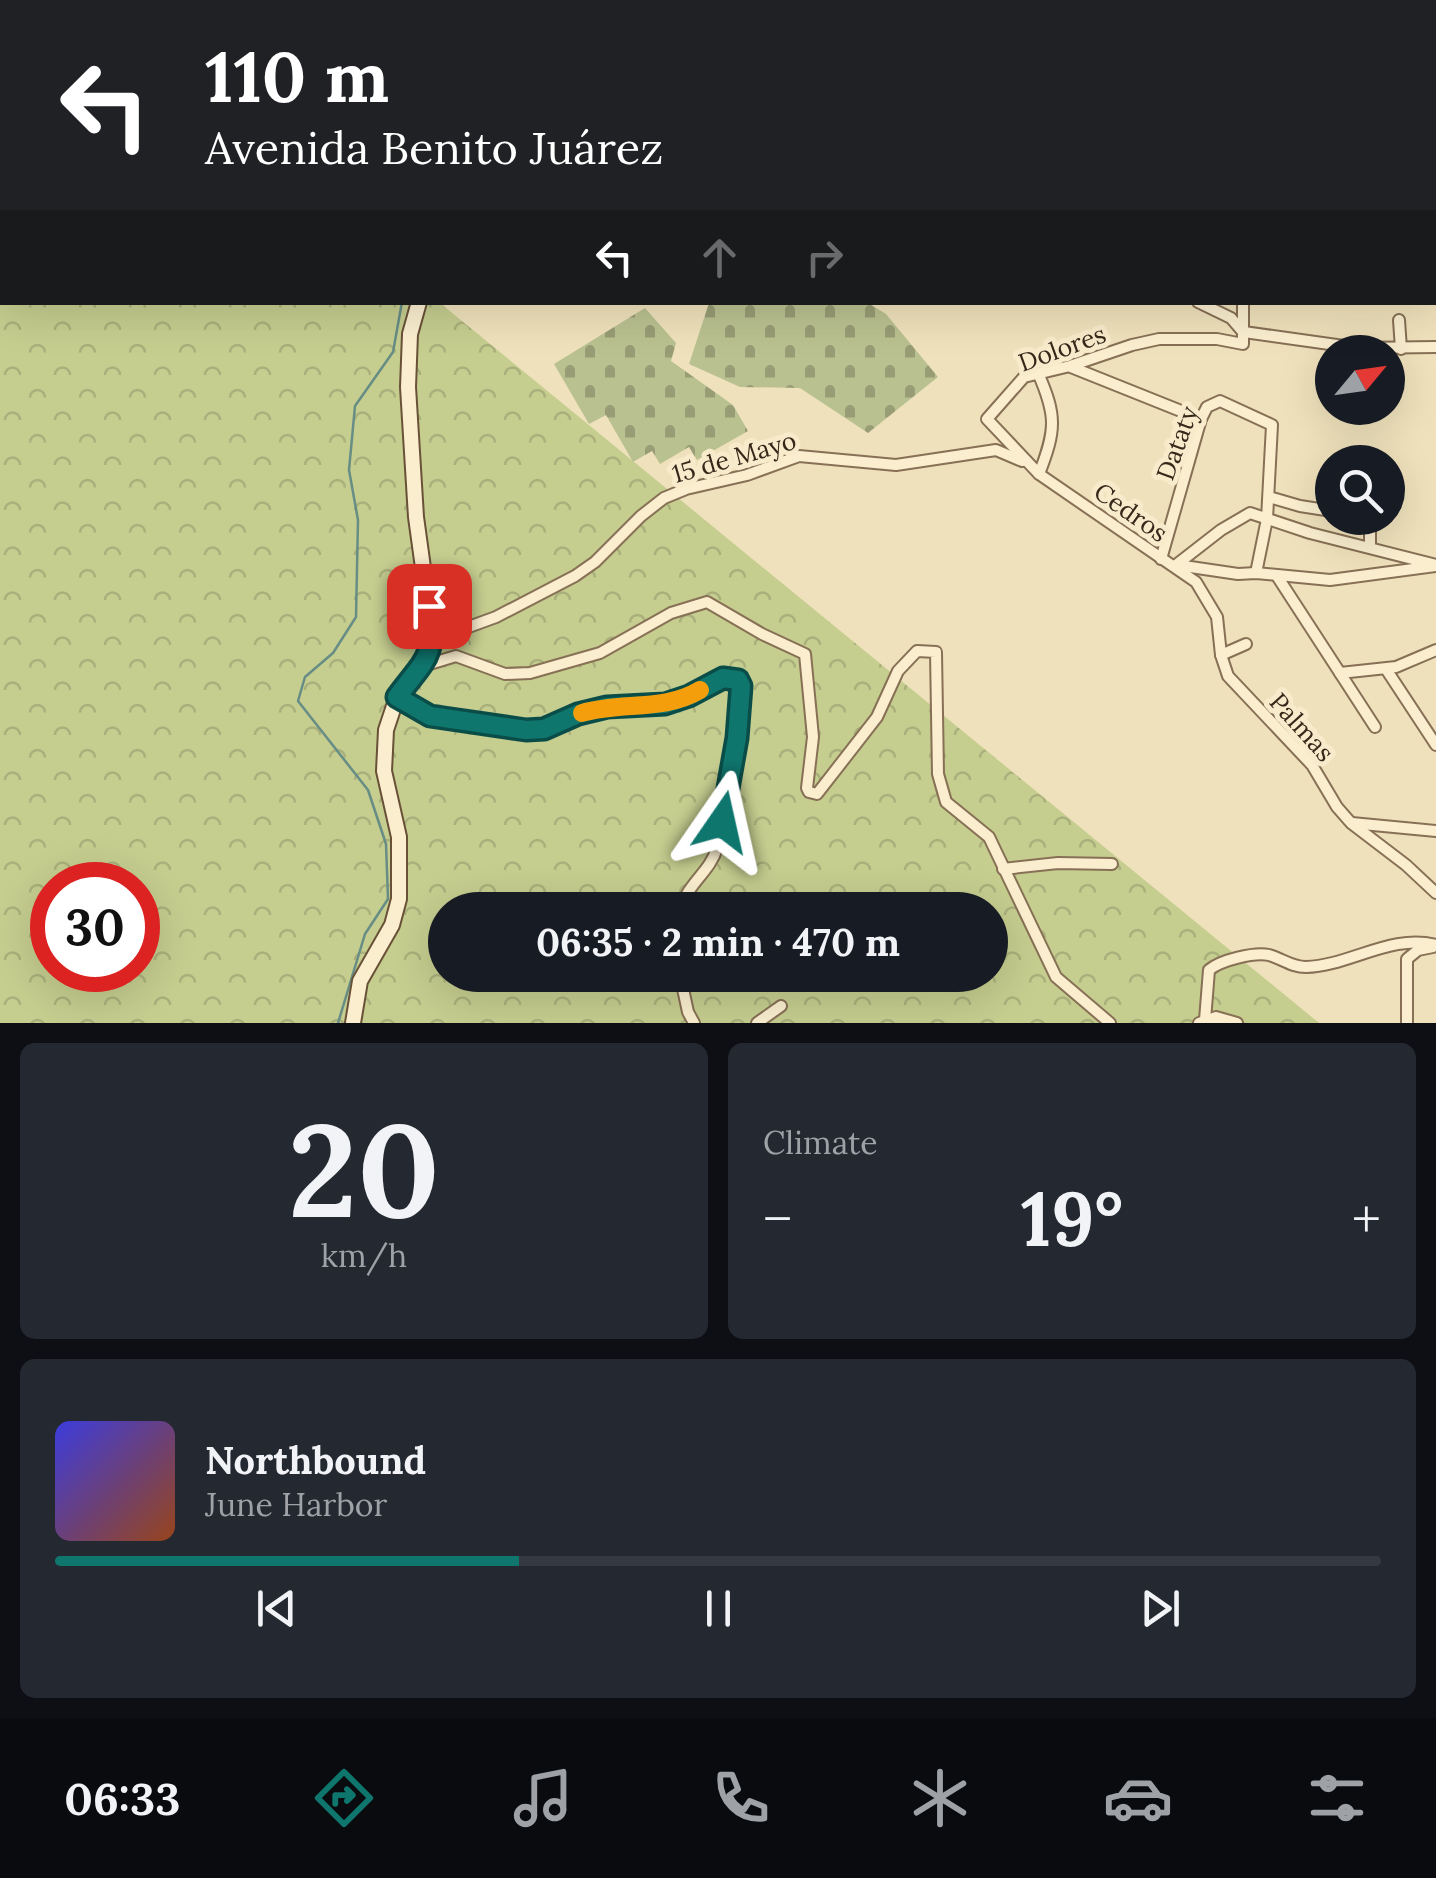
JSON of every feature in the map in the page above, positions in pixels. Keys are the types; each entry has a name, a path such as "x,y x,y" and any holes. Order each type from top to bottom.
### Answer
{"main road":[{"path":"353,1023 360,981 392,926 400,899 399,837 384,762 386,730 397,697 423,666 433,640 416,517 408,387 410,334 417,305"}],"street":[{"path":"1204,305 1230,318 1244,332 1315,342"},
{"path":"1242,305 1244,332"},
{"path":"1399,320 1400,335"},
{"name":"Dolores","path":"987,419 1024,377 1038,372 1070,366 1146,341 1217,339 1242,344 1244,332"},
{"path":"1405,349 1436,347"},
{"path":"1070,366 1201,419"},
{"path":"1038,372 1054,418 1040,474"},
{"name":"Dataty","path":"1161,559 1207,408 1220,401 1272,424 1269,497"},
{"name":"Cedros","path":"987,419 1040,474 1161,559 1176,565 1250,513 1436,566"},
{"name":"15 de Mayo","path":"433,640 496,617 575,576 640,516 664,498 686,489 747,475 799,456 896,465 996,450 1026,462"},
{"path":"1256,573 1269,497 1315,508"},
{"path":"1370,535 1370,546"},
{"path":"1176,565 1238,574 1354,579 1436,566"},
{"name":"Palmas","path":"1176,565 1196,582 1214,610 1228,676 1312,765 1336,807 1351,823 1436,893"},
{"path":"1278,576 1374,727"},
{"path":"423,666 456,656 505,674 530,673 600,653 671,614 707,602 805,654 813,738 807,788 817,794 877,717 905,661 917,651 936,652 938,774 946,802 989,838 1056,976 1110,1023"},
{"path":"1221,656 1246,644"},
{"path":"1340,673 1386,669 1436,650"},
{"path":"1386,669 1436,746"},
{"path":"397,697 440,719 502,729 544,729 594,710 665,704 731,677 741,686 737,738 717,848 711,864 687,892"},
{"path":"1351,823 1436,831"},
{"path":"1003,869 1058,863 1112,864"},
{"path":"1237,1023 1216,1017 1202,1022 1214,965 1265,954 1291,966 1317,966 1404,943 1436,946"},
{"path":"1406,1023 1407,959 1418,950 1436,946"},
{"path":"684,992 694,1023"},
{"path":"757,1023 782,1006"}],"green space":[{"path":"0,305 442,305 1319,1023 0,1023"},
{"path":"708,305 871,305 886,314 938,377 868,433 800,388 740,387 689,364"},
{"path":"645,308 676,343 671,361 733,405 748,431 697,460 689,447 660,464 652,451 633,462 606,415 589,424 554,364"}],"waterway":[{"path":"338,1023 365,934 388,899 386,844 368,790 298,701 305,677 333,653 356,617 358,520 349,470 355,406 393,352 401,305"}],"slow traffic":[{"path":"582,713 616,706 665,704 700,690"}],"route":[{"path":"429,606 433,640 428,655 397,697 418,711 450,721 502,729 544,729 578,714 616,706 665,704 723,678 738,680 741,686 737,738 722,822"}]}
